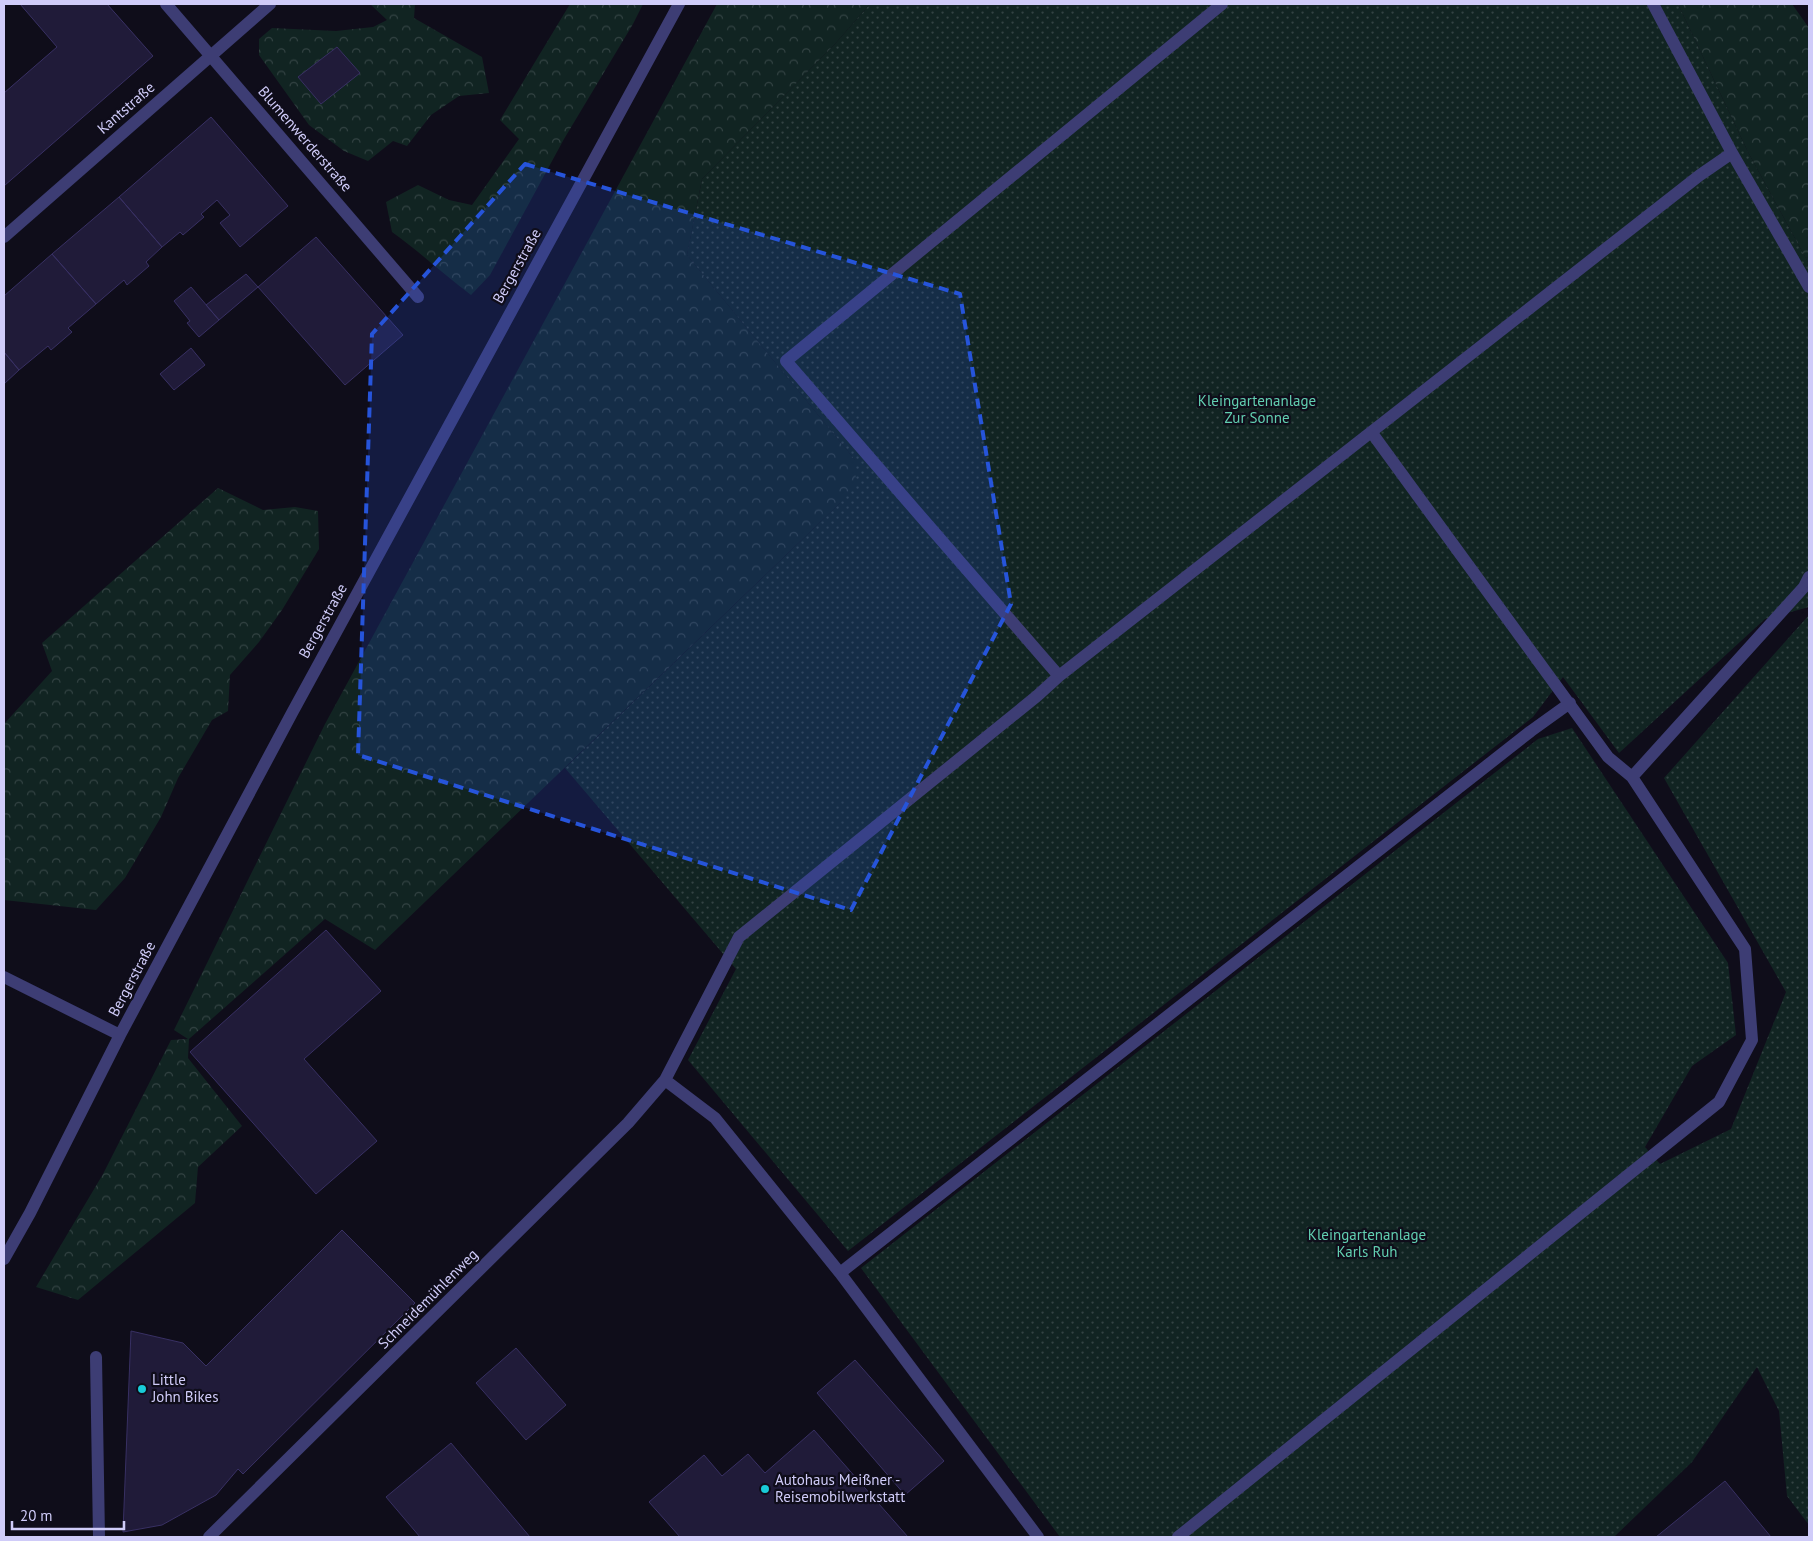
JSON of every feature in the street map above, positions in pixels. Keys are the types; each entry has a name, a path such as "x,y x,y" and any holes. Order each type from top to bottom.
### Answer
{"street":[{"name":"Blumenwerderstraße","path":"166,4 418,297"},
{"name":"Kantstraße","path":"4,237 270,4"},
{"name":"Bergerstraße","path":"4,1259 30,1213 120,1035 292,713 679,4"},
{"path":"1059,676 786,361 1222,4"},
{"path":"1652,4 1732,152 1809,288"},
{"name":"Schneidemühlenweg","path":"209,1537 628,1123 665,1080 739,936 1037,696 1059,676 1700,175 1732,152"},
{"path":"1178,1537 1719,1102 1752,1040 1745,949 1632,777 1608,757 1372,432"},
{"path":"1632,777 1804,587 1809,577"},
{"path":"840,1273 1531,731 1570,703"},
{"path":"4,977 120,1035"},
{"path":"665,1080 715,1118 840,1273 1038,1537"},
{"path":"96,1357 99,1537"}],"highlighted area":[{"path":"525,164 960,294 1011,604 851,910 358,755 372,334"}],"green space":[{"path":"370,4 415,4 414,18 482,57 489,93 459,96 431,115 407,146 393,141 368,161 344,151 309,125 259,55 259,39 272,28 336,31 373,27 387,20"},
{"path":"570,4 643,4 564,139 490,275 471,295 392,232 386,202 418,185 449,200 472,205 519,139 500,120"},
{"path":"717,4 870,4 834,45 702,179 687,255 855,460 856,483 840,503 375,950 325,919 189,1039 188,1058 242,1126 198,1167 195,1203 78,1300 36,1287 103,1174 171,1040 188,1039 174,1030 325,724"},
{"name":"Kleingartenanlage Zur Sonne","path":"870,4 1678,4 1748,152 1809,264 1809,607 1765,619 1619,753 1563,677 1533,717 848,1251 688,1060 736,969 565,768 840,503 855,460 687,255 702,179 834,45"},
{"path":"1678,4 1792,4 1809,28 1809,264 1748,152"},
{"path":"218,488 263,510 295,507 318,511 319,549 282,610 259,642 230,675 228,711 212,720 178,778 161,817 125,878 96,910 4,900 4,724 52,671 42,643"},
{"name":"Kleingartenanlage Karls Ruh","path":"1809,615 1809,1525 1787,1496 1779,1411 1757,1367 1692,1462 1614,1537 1060,1537 861,1268 1538,739 1572,728 1728,963 1736,1035 1692,1066 1645,1147 1660,1164 1731,1129 1786,992 1664,778"}],"building":[{"path":"20,4 107,4 153,56 4,186 4,93 57,47"},
{"path":"337,47 360,73 321,104 298,77"},
{"path":"211,117 288,206 240,247 220,223 230,215 217,200 201,214 204,217 183,235 180,232 162,247 119,197"},
{"path":"119,197 162,247 146,262 149,266 127,285 124,280 96,304 52,254"},
{"path":"316,237 403,335 345,385 258,287"},
{"path":"52,254 96,304 68,328 72,332 51,350 48,346 19,370 4,352 4,296"},
{"path":"246,274 258,287 219,320 206,305"},
{"path":"191,287 219,320 199,337 187,323 190,321 174,301"},
{"path":"191,348 205,365 174,390 160,374"},
{"path":"4,352 19,370 4,384"},
{"path":"326,930 381,991 304,1059 377,1141 316,1194 190,1052"},
{"path":"342,1230 415,1303 243,1474 238,1469 216,1495 162,1525 123,1532 131,1331 183,1343 206,1366"},
{"path":"516,1348 566,1405 526,1440 476,1383"},
{"path":"855,1360 944,1461 905,1495 817,1393"},
{"name":"Autohaus Meißner - Reisemobilwerkstatt","path":"814,1430 908,1537 680,1537 649,1502 704,1455 722,1476 748,1454 765,1473"},
{"path":"451,1443 530,1537 420,1537 386,1497"},
{"path":"1725,1481 1771,1537 1656,1537"}],"place":[{"name":"Little John Bikes","path":"142,1389"},
{"name":"Autohaus Meißner - Reisemobilwerkstatt","path":"765,1489"}]}
